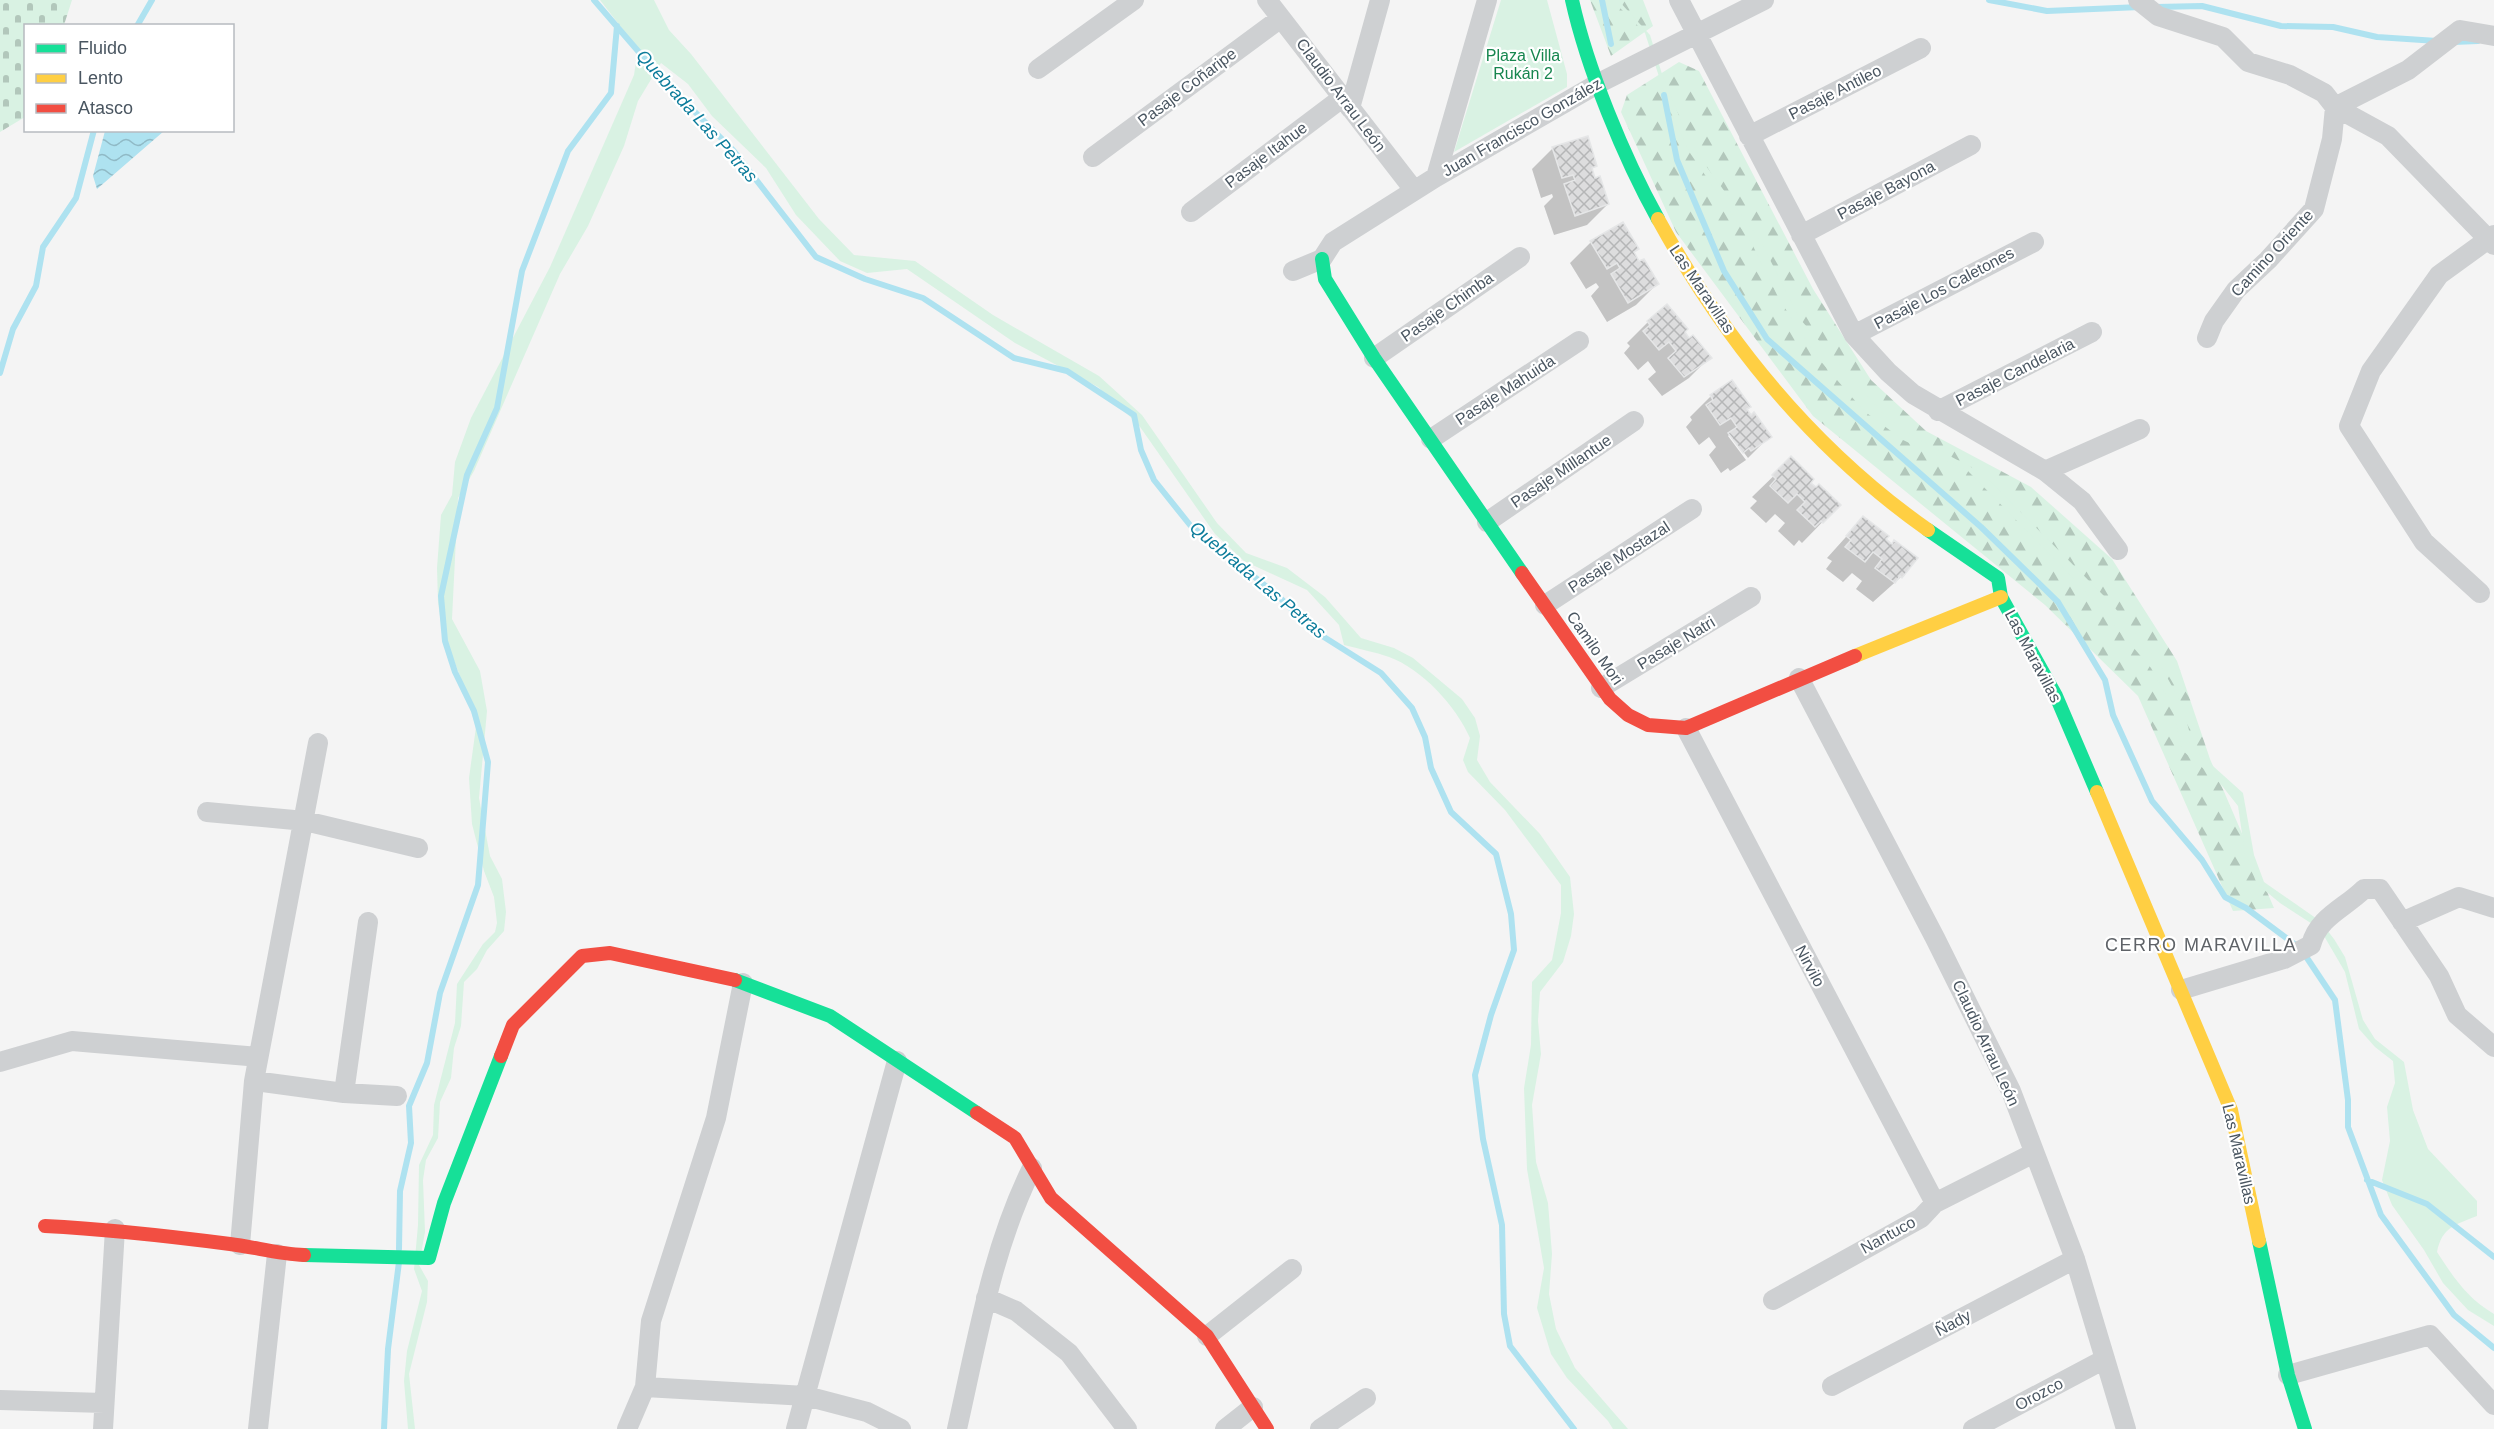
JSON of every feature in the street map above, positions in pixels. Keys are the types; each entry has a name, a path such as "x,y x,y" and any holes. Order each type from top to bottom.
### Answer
{"street":[{"path":"1038,69 1134,0"},
{"path":"1346,103 1380,0"},
{"path":"1436,177 1487,0"},
{"name":"Las Maravillas","path":"1572,0 1578,28 1616,134 1665,233 1693,280 1755,366 1803,419 1861,476 1900,509 1998,578 2001,597 2056,696 2231,1110 2288,1375 2305,1429"},
{"path":"1679,0 1854,335 1888,372 1938,411 2045,471 2082,501 2118,550"},
{"name":"Juan Francisco González","path":"1293,271 1322,259 1333,242 1414,190 1599,83 1764,0"},
{"path":"2138,0 2158,16 2223,37 2248,62 2290,75 2324,93 2335,107 2388,136 2492,240 2439,275 2371,371 2349,426 2424,542 2480,593"},
{"name":"Claudio Arrau León","path":"1274,6 1414,190"},
{"name":"Pasaje Coñaripe","path":"1093,157 1274,6"},
{"path":"2335,107 2408,70 2460,30 2494,36"},
{"name":"Pasaje Antileo","path":"1749,136 1921,48"},
{"name":"Pasaje Itahue","path":"1191,212 1346,103"},
{"name":"Camino Oriente","path":"2207,338 2214,321 2235,290 2268,260 2314,209 2332,139 2335,107"},
{"name":"Pasaje Bayona","path":"1801,235 1971,145"},
{"name":"Pasaje Los Caletones","path":"1854,335 2034,242"},
{"name":"Pasaje Chimba","path":"1374,357 1520,257"},
{"name":"Camilo Mori","path":"1322,259 1325,279 1374,357 1601,688 1643,726 1668,730 1686,728 1799,678 2001,597"},
{"name":"Pasaje Candelaria","path":"1938,411 2092,332"},
{"name":"Pasaje Mahuida","path":"1431,439 1579,341"},
{"name":"Pasaje Millantue","path":"1487,522 1635,421"},
{"path":"2045,471 2140,429"},
{"name":"Pasaje Mostazal","path":"1545,605 1692,509"},
{"name":"Pasaje Natri","path":"1601,688 1751,597"},
{"name":"Claudio Arrau León","path":"1799,678 2011,1091 2075,1259 2126,1429"},
{"name":"Nirvilo","path":"1686,728 1935,1203"},
{"path":"240,1245 254,1081 318,743"},
{"path":"207,812 304,821 418,848"},
{"path":"2181,990 2284,958 2310,945 2314,931 2326,917 2348,905 2364,890 2380,889 2439,976 2457,1015 2494,1047"},
{"path":"2402,922 2459,897 2494,908"},
{"path":"344,1093 368,922"},
{"path":"45,1226 115,1229 240,1245 277,1254 429,1258 444,1203 513,1025 582,956 610,953 742,983 830,1016 1016,1138 1051,1198 1207,1336 1267,1429"},
{"path":"627,1429 645,1388 651,1321 716,1118 742,983"},
{"path":"0,1062 72,1041 258,1057"},
{"path":"796,1429 897,1061"},
{"path":"254,1081 344,1093 397,1096"},
{"name":"Nantuco","path":"1773,1300 1921,1218 1935,1203 2034,1153"},
{"path":"957,1429 986,1298 1014,1204 1032,1168"},
{"path":"103,1429 115,1229"},
{"path":"258,1429 277,1254"},
{"name":"Ñady","path":"1832,1386 2075,1259"},
{"path":"1207,1336 1292,1269"},
{"path":"986,1298 1017,1311 1069,1353 1121,1427"},
{"path":"2288,1375 2430,1335 2494,1405"},
{"name":"Orozco","path":"1973,1429 2104,1359"},
{"path":"645,1388 806,1396 867,1412 901,1429"},
{"path":"1320,1429 1366,1398"},
{"path":"0,1400 104,1403"},
{"path":"1225,1429 1253,1407"}],"green space":[{"path":"0,0 72,0 64,24 24,24 24,118 0,132"},
{"path":"600,0 654,0 669,30 691,54 819,219 854,255 915,261 993,315 1099,376 1142,415 1217,523 1246,553 1287,568 1325,597 1361,638 1394,648 1413,658 1462,699 1475,718 1480,736 1477,760 1490,782 1540,834 1570,877 1574,914 1571,936 1563,962 1540,992 1538,1021 1541,1054 1532,1105 1536,1162 1548,1203 1552,1254 1549,1294 1556,1329 1575,1368 1628,1429 1613,1429 1567,1378 1551,1354 1537,1308 1544,1268 1527,1169 1524,1088 1531,1045 1532,982 1552,960 1561,913 1561,885 1505,810 1468,772 1463,760 1470,738 1447,701 1414,670 1384,655 1344,645 1339,625 1307,590 1244,561 1215,534 1138,424 1098,387 1015,343 907,269 867,273 840,261 796,215 766,168 712,116 688,84 661,63 638,101 624,146 588,226 560,274 474,471 458,498 452,619 480,671 487,711 479,798 490,856 502,879 506,912 504,931 487,950 477,969 464,982 461,1026 454,1048 451,1078 440,1102 438,1138 426,1160 423,1180 425,1232 419,1265 428,1281 427,1302 409,1374 415,1429 408,1429 404,1381 407,1351 422,1291 414,1269 418,1225 419,1165 433,1135 434,1105 455,1023 457,984 483,944 495,932 497,923 494,897 484,871 472,824 469,778 476,727 442,630 438,602 437,568 441,515 452,495 455,462 471,418 550,267 634,75 638,49"},
{"name":"Plaza Villa Rukán 2","path":"1501,0 1547,0 1567,74 1567,87 1454,152"},
{"path":"1590,0 1643,0 1653,26 1611,56"},
{"path":"1612,0 1618,0 1650,35 1662,74 1684,128 1701,159 1760,240 1800,319 1885,416 1914,437 1982,473 2111,603 2159,663 2182,704 2194,749 2243,793 2254,855 2264,882 2320,921 2334,939 2345,957 2363,1020 2375,1039 2404,1062 2413,1110 2428,1149 2477,1201 2477,1216 2446,1232 2437,1252 2455,1279 2484,1308 2494,1314 2494,1326 2468,1310 2443,1283 2424,1250 2392,1205 2382,1180 2390,1141 2387,1107 2395,1083 2393,1061 2375,1047 2359,1029 2345,972 2320,929 2280,903 2257,884 2245,854 2238,806 2219,782 2182,750 2172,706 2151,668 2077,582 1968,471 1903,440 1864,411 1817,357 1779,299 1752,244 1690,153 1670,111 1645,33"},
{"path":"1679,62 1699,71 1813,289 1871,380 1926,431 2031,487 2112,559 2177,661 2210,759 2274,908 2233,911 2138,696 2045,605 1813,416 1676,232 1621,112 1627,95"}],"water":[{"path":"104,132 163,132 97,189 93,176"}],"building":[{"path":"1588,136 1597,166 1592,168 1595,178 1600,176 1609,204 1575,216 1564,184 1575,180 1573,175 1562,178 1552,147"},
{"path":"1623,222 1639,249 1634,252 1639,261 1644,259 1659,284 1628,303 1611,274 1620,268 1617,263 1607,269 1590,241"},
{"path":"1667,304 1688,329 1685,332 1689,338 1693,335 1712,358 1684,377 1668,358 1676,351 1669,342 1659,350 1643,331 1650,325 1647,321"},
{"path":"1732,380 1751,407 1747,409 1751,415 1754,412 1772,437 1751,451 1749,448 1743,453 1728,433 1737,427 1731,418 1720,425 1706,405 1713,400 1710,395"},
{"path":"1791,456 1814,479 1811,483 1816,487 1819,484 1841,505 1823,523 1821,521 1815,527 1797,510 1805,502 1797,494 1788,503 1770,486 1776,479 1772,475"},
{"path":"1863,516 1889,536 1886,539 1892,544 1894,540 1918,558 1895,583 1875,568 1882,559 1873,552 1865,562 1845,547 1851,540 1846,536"}],"waterway":[{"path":"138,24 152,0"},
{"name":"Quebrada Las Petras","path":"594,0 663,80 733,150 816,257 865,279 923,298 1014,358 1067,371 1134,415 1141,450 1154,480 1190,525 1277,595 1316,632 1381,673 1412,708 1425,737 1431,768 1451,812 1496,854 1511,914 1514,950 1491,1015 1475,1075 1483,1139 1502,1225 1504,1314 1510,1346 1574,1429"},
{"path":"1602,0 1611,44"},
{"path":"1989,0 2047,11 2140,7"},
{"path":"2156,7 2202,6 2281,26 2333,27 2377,37 2437,41"},
{"path":"399,1249 400,1191 411,1143 409,1106 427,1063 440,993 478,885 488,762 474,711 455,672 445,641 441,596 467,475 497,408 522,271 568,151 611,93 617,26"},
{"path":"2453,42 2478,41"},
{"path":"1664,95 1677,160 1724,271 1767,339 1981,527 2058,602 2105,680 2113,715 2152,801 2202,860 2225,897 2246,908 2301,949 2335,1000 2348,1100 2348,1127 2381,1215 2454,1315 2494,1348"},
{"path":"0,373 13,329 36,286 43,247 76,198 93,132"},
{"path":"2367,1180 2427,1204 2494,1257"},
{"path":"384,1429 388,1349 399,1262"}],"traffic: fast":[{"path":"1572,0 1587,54 1608,112 1632,169 1658,219"},
{"path":"1322,259 1325,279 1374,358 1522,573"},
{"path":"1928,530 1998,578 2001,597 2056,696 2097,792"},
{"path":"735,980 830,1016 977,1113"},
{"path":"304,1255 429,1258 444,1203 501,1056"},
{"path":"2259,1241 2288,1375 2305,1429"}],"traffic: slow":[{"path":"1658,219 1712,308 1775,390 1847,464 1928,530"},
{"path":"1855,656 2001,597"},
{"path":"2097,792 2231,1110 2259,1241"}],"traffic: jam":[{"path":"1522,573 1610,699 1628,715 1648,725 1686,728 1855,656"},
{"path":"501,1056 513,1025 582,956 610,953 735,980"},
{"path":"977,1113 1015,1138 1051,1198 1207,1336 1267,1429"},
{"path":"45,1226 161,1236 304,1255"}],"district":[{"name":"CERRO MARAVILLA","path":"2201,945"}]}
